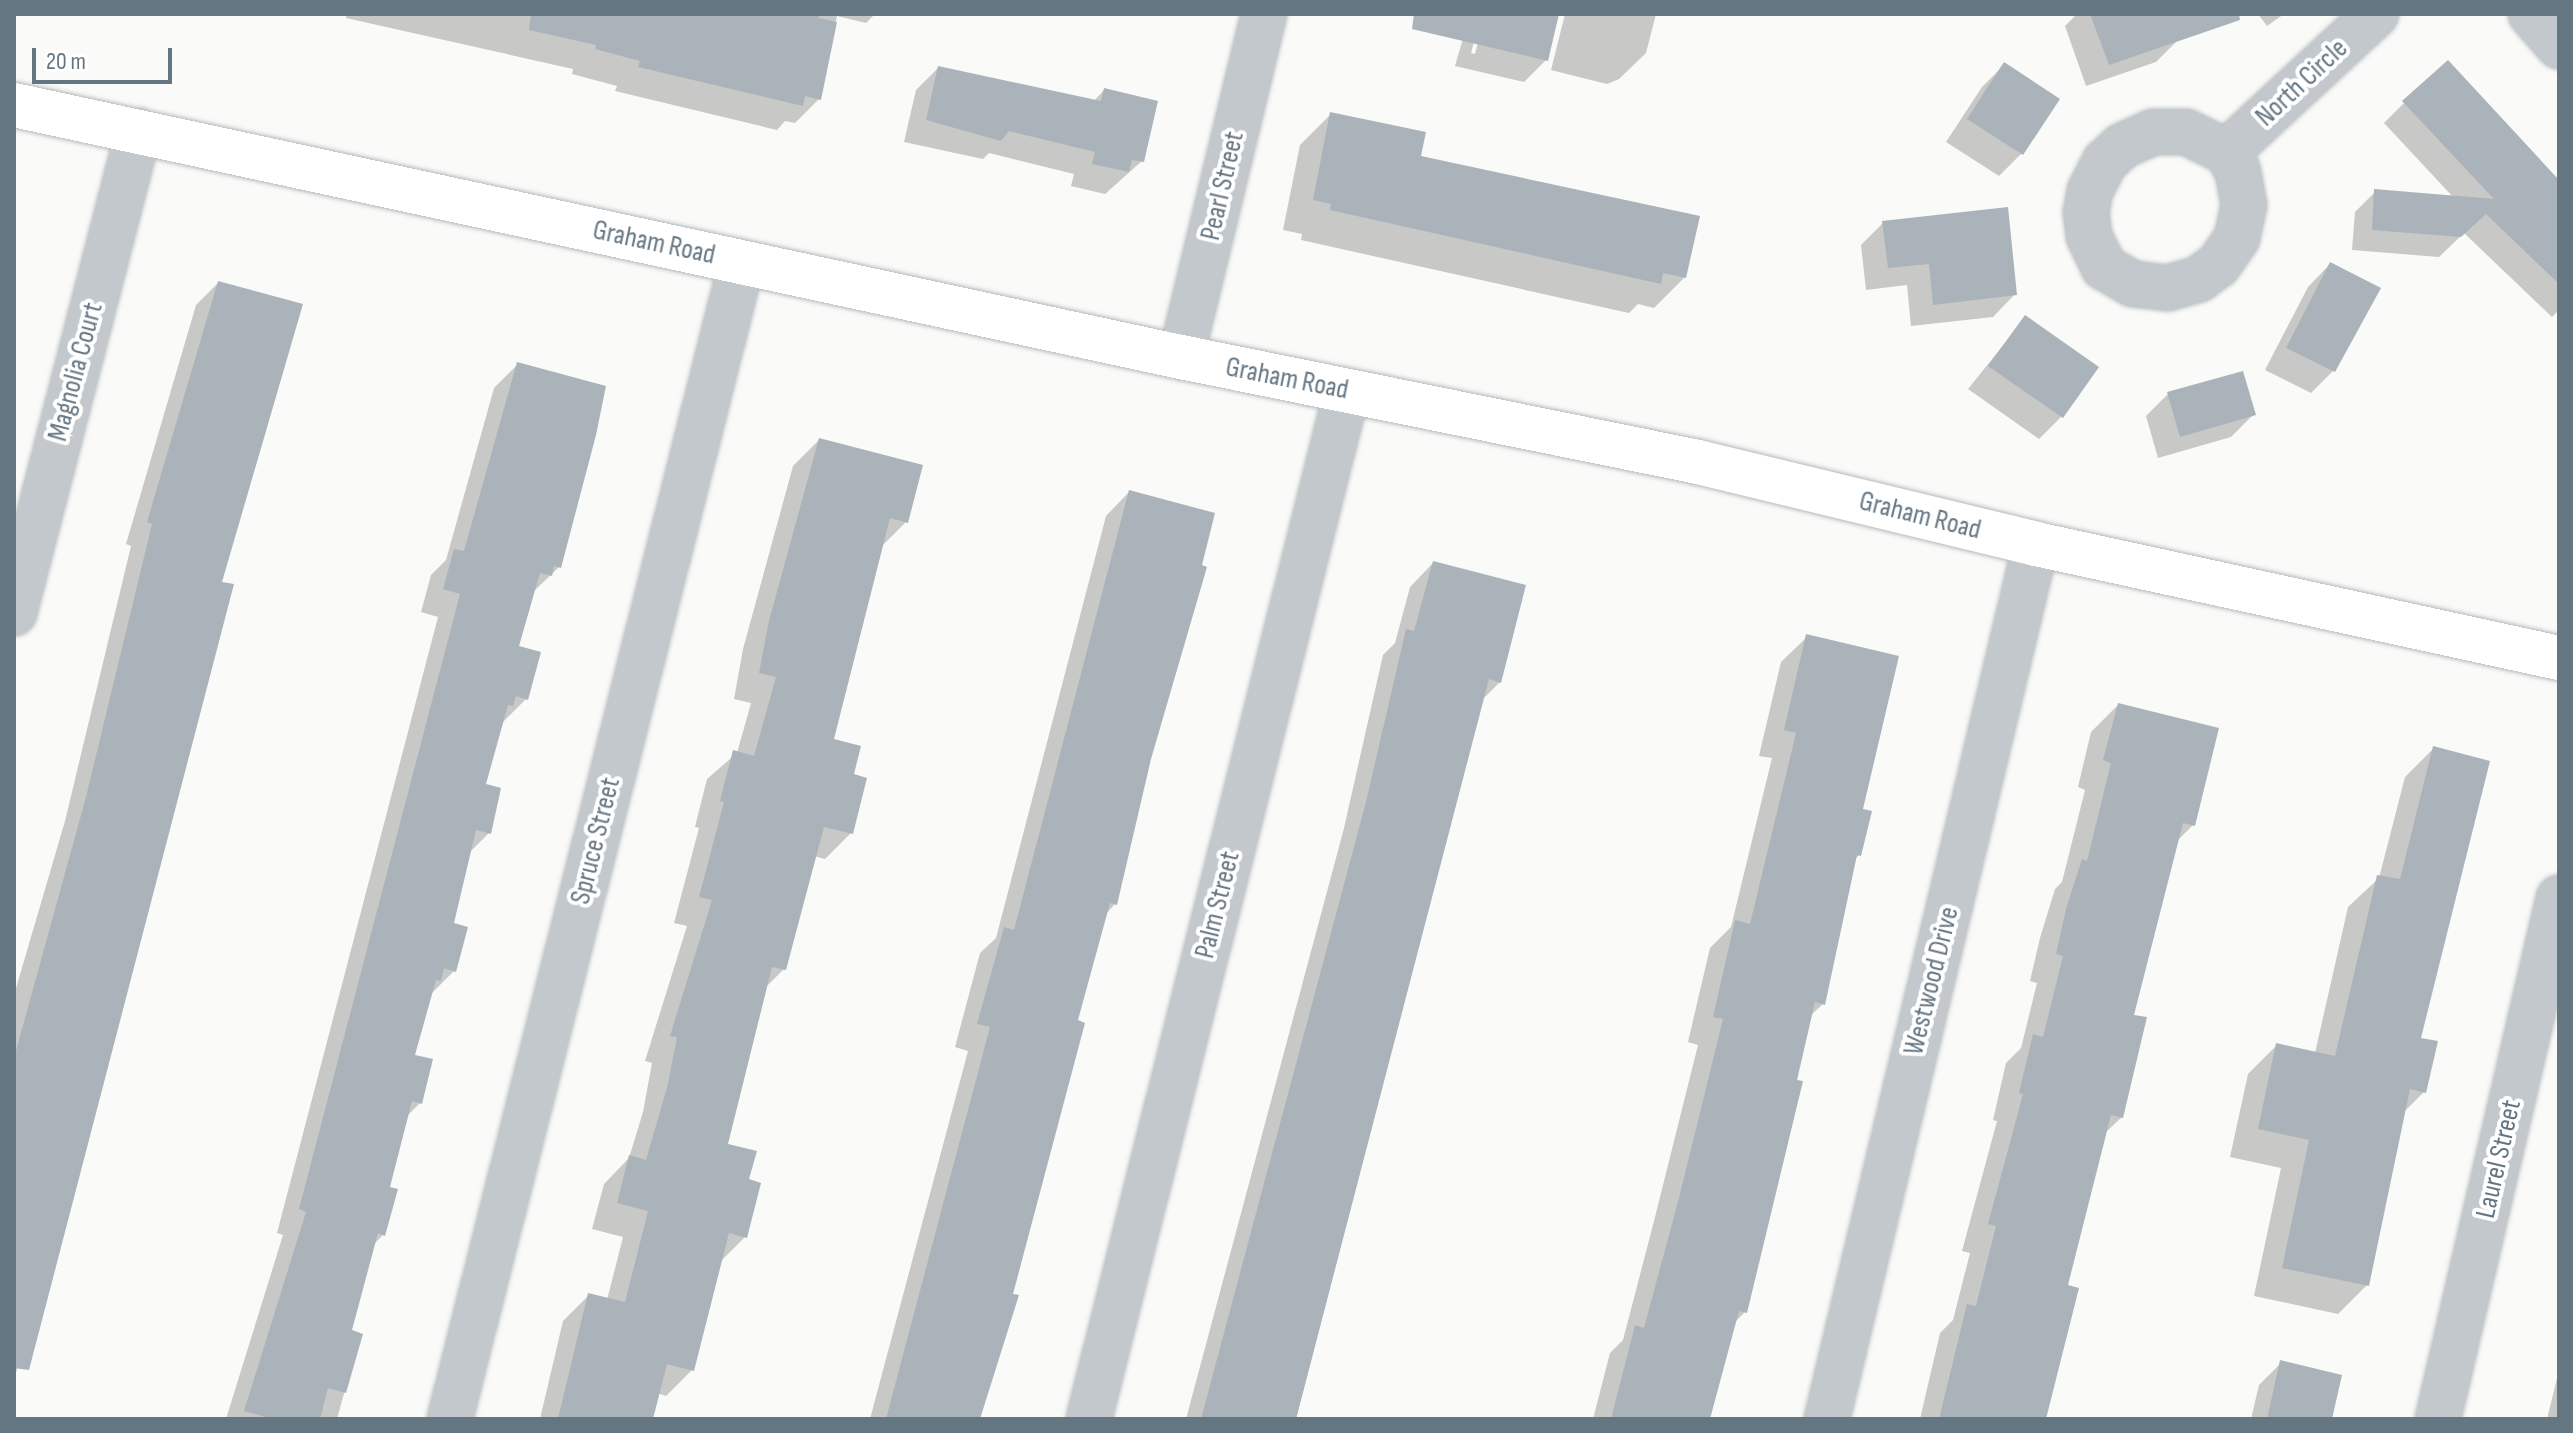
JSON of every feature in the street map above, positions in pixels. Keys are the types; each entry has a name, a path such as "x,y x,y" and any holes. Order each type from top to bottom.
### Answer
{"main road":[{"name":"Graham Road","path":"14,105 1181,357 1698,462 2036,544 2559,658"}],"street":[{"name":"Pearl Street","path":"1181,357 1264,14"},
{"name":"North Circle","path":"2227,152 2376,14"},
{"path":"2531,14 2559,46"},
{"name":"Magnolia Court","path":"14,613 139,131"},
{"name":"Spruce Street","path":"450,1419 742,262"},
{"name":"Palm Street","path":"1089,1419 1347,391"},
{"name":"Westwood Drive","path":"1827,1419 2036,544"},
{"name":"Laurel Street","path":"2438,1419 2559,898"}],"building":[{"path":"531,14 819,14 819,18 837,22 821,100 805,96 803,106 638,67 640,61 595,49 596,45 529,30"},
{"path":"1414,14 1559,14 1548,61 1412,29"},
{"path":"2090,14 2239,14 2240,20 2109,65"},
{"path":"2448,60 2559,180 2559,284 2486,214 2461,237 2372,230 2374,189 2494,199 2402,101"},
{"path":"2004,62 2060,99 2023,155 1967,119"},
{"path":"938,66 1101,101 1104,88 1158,101 1144,162 1132,160 1129,172 1092,164 1095,152 1009,131 1001,141 926,120"},
{"path":"1330,112 1426,132 1421,156 1700,216 1686,278 1663,273 1661,284 1330,210 1331,204 1313,200"},
{"path":"2008,207 2017,295 1933,305 1929,264 1888,268 1882,221"},
{"path":"2330,262 2381,288 2335,372 2286,348"},
{"path":"218,281 303,304 222,582 234,584 29,1370 14,1368 14,1058 86,797 152,524 147,522"},
{"path":"2025,315 2099,367 2063,418 1988,366"},
{"path":"517,362 606,386 596,435 561,568 554,566 552,576 540,573 519,646 541,652 528,700 516,696 513,706 508,705 486,784 501,788 491,834 476,830 454,923 468,927 456,972 444,968 441,981 436,980 415,1055 433,1059 422,1104 412,1101 390,1187 398,1189 385,1236 378,1233 352,1330 363,1334 346,1393 328,1388 320,1419 272,1419 244,1411 306,1212 299,1209 460,594 443,589 454,549 464,551"},
{"path":"2243,371 2256,415 2180,437 2167,392"},
{"path":"819,438 923,465 908,523 890,518 834,739 861,746 854,774 867,778 853,834 824,827 786,970 772,967 728,1144 757,1151 749,1179 761,1183 747,1238 729,1233 694,1371 667,1364 653,1419 558,1419 588,1293 625,1302 648,1211 617,1203 629,1155 646,1160 668,1084 677,1037 670,1036 712,900 699,897 724,802 720,801 733,750 754,756 776,677 759,673 769,621"},
{"path":"1129,490 1215,513 1202,565 1207,567 1151,759 1117,905 1110,903 1078,1020 1085,1023 1013,1294 1019,1295 980,1419 886,1419 990,1027 977,1024 1004,927 1014,930"},
{"path":"1433,561 1526,585 1501,683 1489,679 1296,1419 1201,1419 1366,802 1406,629 1414,631"},
{"path":"1806,634 1899,656 1863,809 1872,811 1861,856 1857,855 1825,1005 1815,1002 1797,1080 1803,1081 1747,1313 1739,1311 1710,1419 1611,1419 1635,1325 1644,1328 1680,1194 1723,1019 1713,1017 1735,920 1750,924 1796,733 1784,730"},
{"path":"2118,703 2219,728 2195,826 2183,823 2134,1015 2147,1017 2123,1118 2111,1115 2068,1285 2079,1288 2046,1419 1939,1419 1967,1304 1976,1306 1996,1226 1988,1224 2023,1094 2019,1093 2033,1034 2043,1037 2063,956 2056,954 2066,909 2082,859 2087,861 2111,763 2103,760"},
{"path":"2433,746 2490,761 2421,1038 2438,1041 2426,1093 2410,1089 2369,1286 2282,1268 2309,1140 2258,1129 2276,1043 2335,1056 2377,875 2400,879"},
{"path":"2280,1360 2342,1375 2332,1419 2267,1419"}]}
